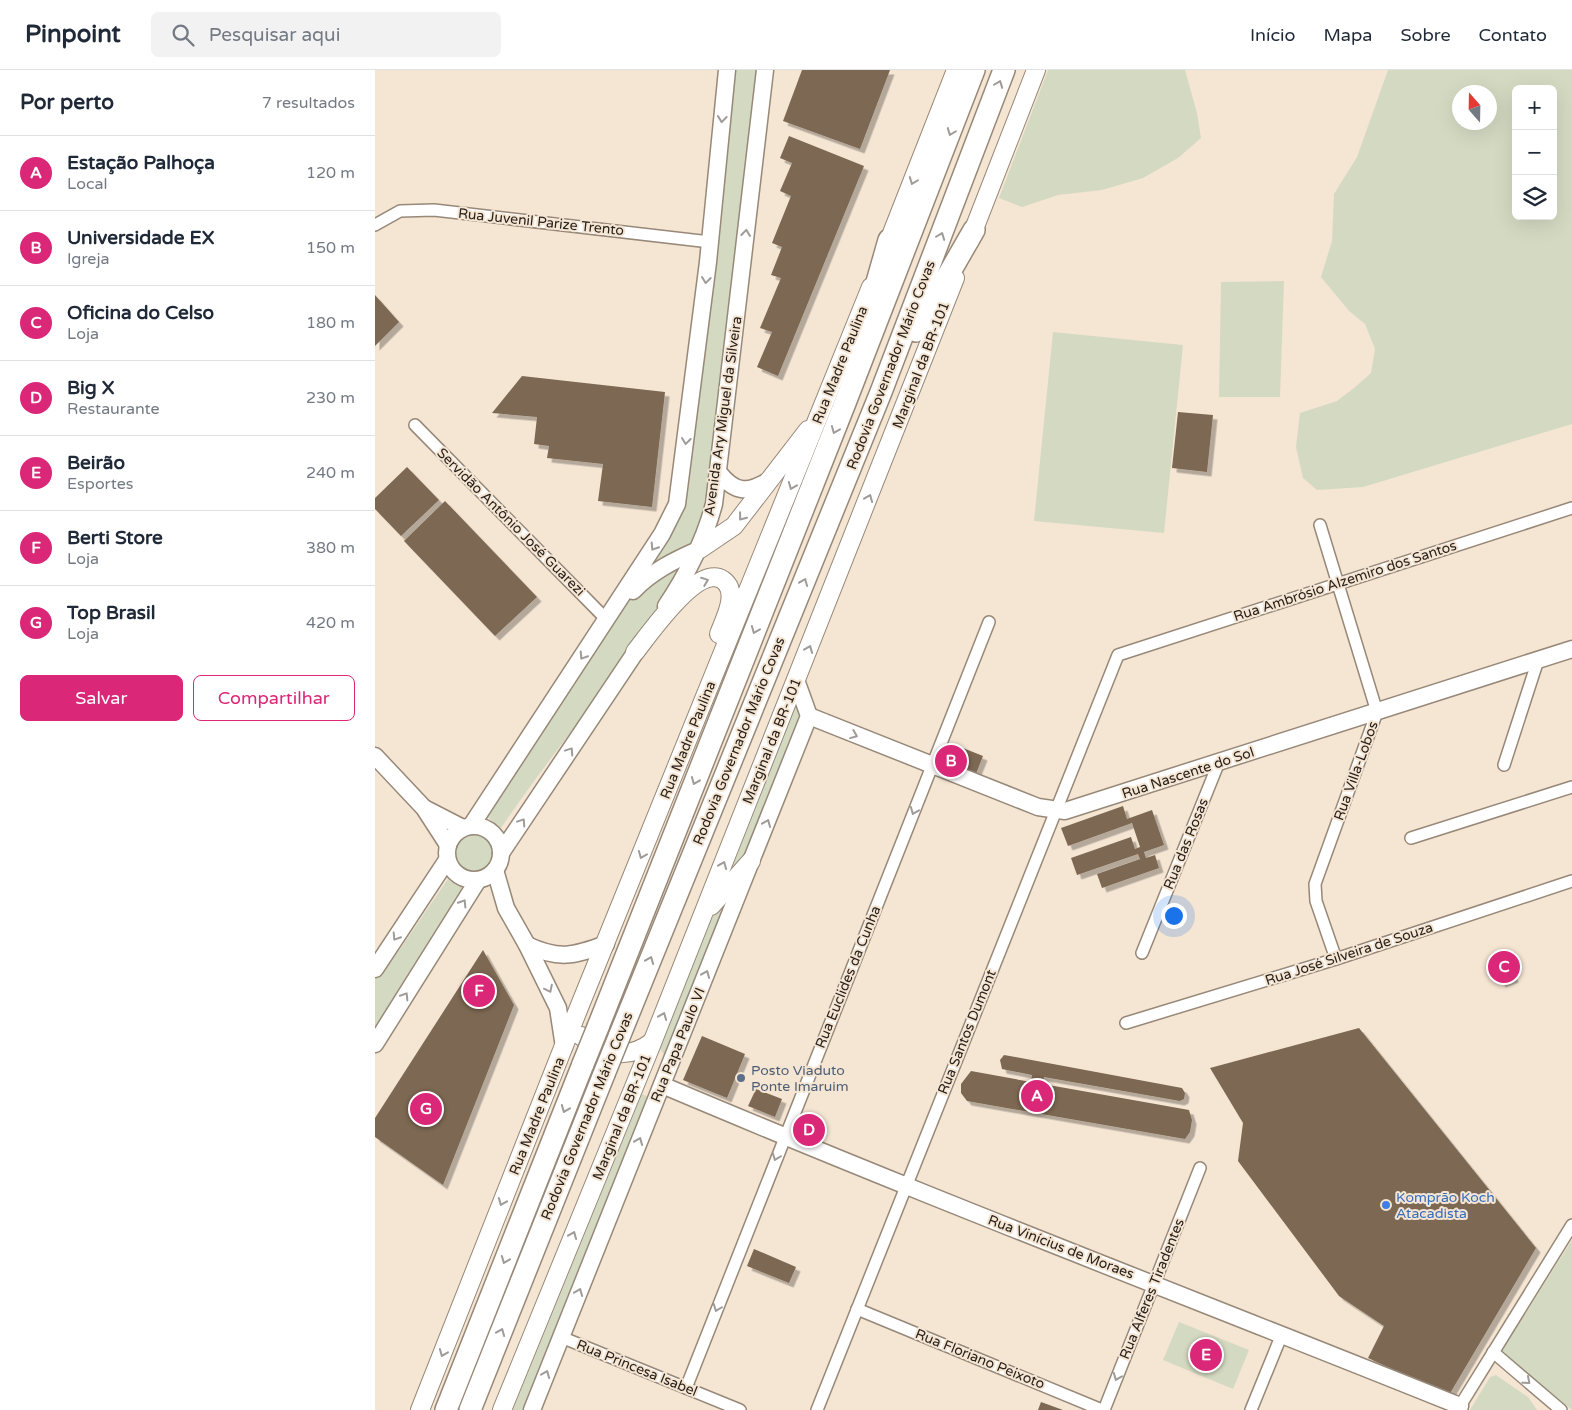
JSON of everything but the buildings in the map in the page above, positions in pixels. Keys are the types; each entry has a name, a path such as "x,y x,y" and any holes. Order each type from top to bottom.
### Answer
{"highway":[{"name":"Rodovia Governador Mário Covas","path":"446,1410 975,70"},
{"name":"Rodovia Governador Mário Covas","path":"470,1410 604,1074 881,392 1005,70"},
{"path":"881,392 974,230"},
{"path":"845,403 863,329 889,240"}],"main road":[{"name":"Rua Madre Paulina","path":"420,1410 572,1027 823,409 956,70"},
{"name":"Marginal da BR-101","path":"502,1410 703,915 1036,70"},
{"path":"700,549 734,526 772,479 823,409"},
{"path":"635,652 670,609 692,586 705,579 714,577 723,580 730,587 730,604 702,691 702,706"},
{"path":"703,915 751,861"},
{"path":"572,1027 585,1040 598,1047 625,1055 634,1053 652,1042"},
{"path":"564,1047 573,1045 596,1050 617,1061 637,1078"}],"street":[{"path":"375,969 448,852 457,832 467,827 609,618 662,534 677,504 710,242 727,70"},
{"name":"Avenida Ary Miguel da Silveira","path":"501,853 685,578 700,549 709,523 719,473 765,70"},
{"name":"Rua Juvenil Parize Trento","path":"375,225 400,211 434,210 710,242"},
{"name":"Servidão Antônio José Guarezi","path":"415,425 609,618"},
{"path":"719,473 731,486 741,489 758,487 772,479"},
{"name":"Rua Ambrósio Alzemiro dos Santos","path":"1118,655 1572,508"},
{"name":"Rua Villa-Lobos","path":"1320,525 1377,712 1315,884 1316,902 1336,959"},
{"path":"609,618 643,580 664,566 700,549"},
{"name":"Rua Euclides da Cunha","path":"686,1388 989,622"},
{"name":"Rua Nascente do Sol","path":"809,716 1038,807 1056,811 1080,808 1572,649"},
{"name":"Rua Santos Dumont","path":"817,1410 1118,655"},
{"path":"1504,765 1538,660"},
{"path":"796,680 809,716"},
{"name":"Rua Papa Paulo VI","path":"532,1410 809,716"},
{"path":"375,756 424,808 448,852 455,874 470,880 485,877"},
{"name":"Rua das Rosas","path":"1142,953 1219,762"},
{"path":"1411,838 1572,787"},
{"path":"375,1044 501,853 495,836 480,827 467,827 424,808"},
{"path":"485,877 506,908 527,945 558,1008 564,1047"},
{"name":"Rua José Silveira de Souza","path":"1126,1023 1336,959 1572,881"},
{"path":"527,945 559,956 585,951 606,944"},
{"name":"Rua Vinícius de Moraes","path":"662,1085 905,1187 1282,1334 1458,1409"},
{"name":"Rua Alferes Tiradentes","path":"1103,1410 1200,1168"},
{"path":"1458,1409 1572,1225"},
{"name":"Rua Floriano Peixoto","path":"857,1309 1103,1410"},
{"path":"1251,1410 1282,1334"},
{"name":"Rua Princesa Isabel","path":"561,1337 740,1410"},
{"path":"1493,1352 1561,1410"}],"green space":[{"path":"736,70 761,70 718,453 698,545 651,566 681,516 687,496"},
{"path":"1048,70 1185,70 1197,113 1201,138 1178,158 1143,178 1102,190 1058,195 1022,207 999,198"},
{"path":"1388,70 1572,70 1572,424 1363,487 1317,490 1303,478 1296,447 1300,413 1337,401 1354,388 1371,373 1375,349 1365,324 1349,311 1321,277 1332,241 1334,194 1357,157"},
{"path":"1284,281 1280,397 1219,397 1221,282"},
{"path":"1053,332 1183,345 1164,533 1034,521"},
{"path":"692,556 649,626 501,828 487,817 616,619 635,593"},
{"path":"798,697 805,719 748,854 719,887"},
{"path":"474,833 488,839 494,853 488,867 474,873 460,867 454,853 460,839"},
{"path":"448,879 462,888 404,980 375,1033 375,979 400,949"},
{"path":"735,894 665,1056 660,1049 711,919"},
{"path":"642,1094 653,1099 527,1410 513,1410"},
{"path":"1572,1240 1572,1410 1501,1352"},
{"path":"1179,1322 1249,1350 1233,1389 1163,1360"},
{"path":"1496,1375 1528,1397 1537,1410 1470,1410 1490,1377"}],"place":[{"name":"Universidade EX","path":"951,761"},
{"name":"Oficina do Celso","path":"1504,967"},
{"name":"Berti Store","path":"479,991"},
{"name":"Posto Viaduto Ponte Imaruim","path":"741,1078"},
{"name":"Estação Palhoça","path":"1037,1096"},
{"name":"Top Brasil","path":"426,1109"},
{"name":"Big X","path":"809,1130"},
{"name":"Komprão Koch Atacadista","path":"1386,1205"},
{"name":"Beirão","path":"1206,1355"}]}
